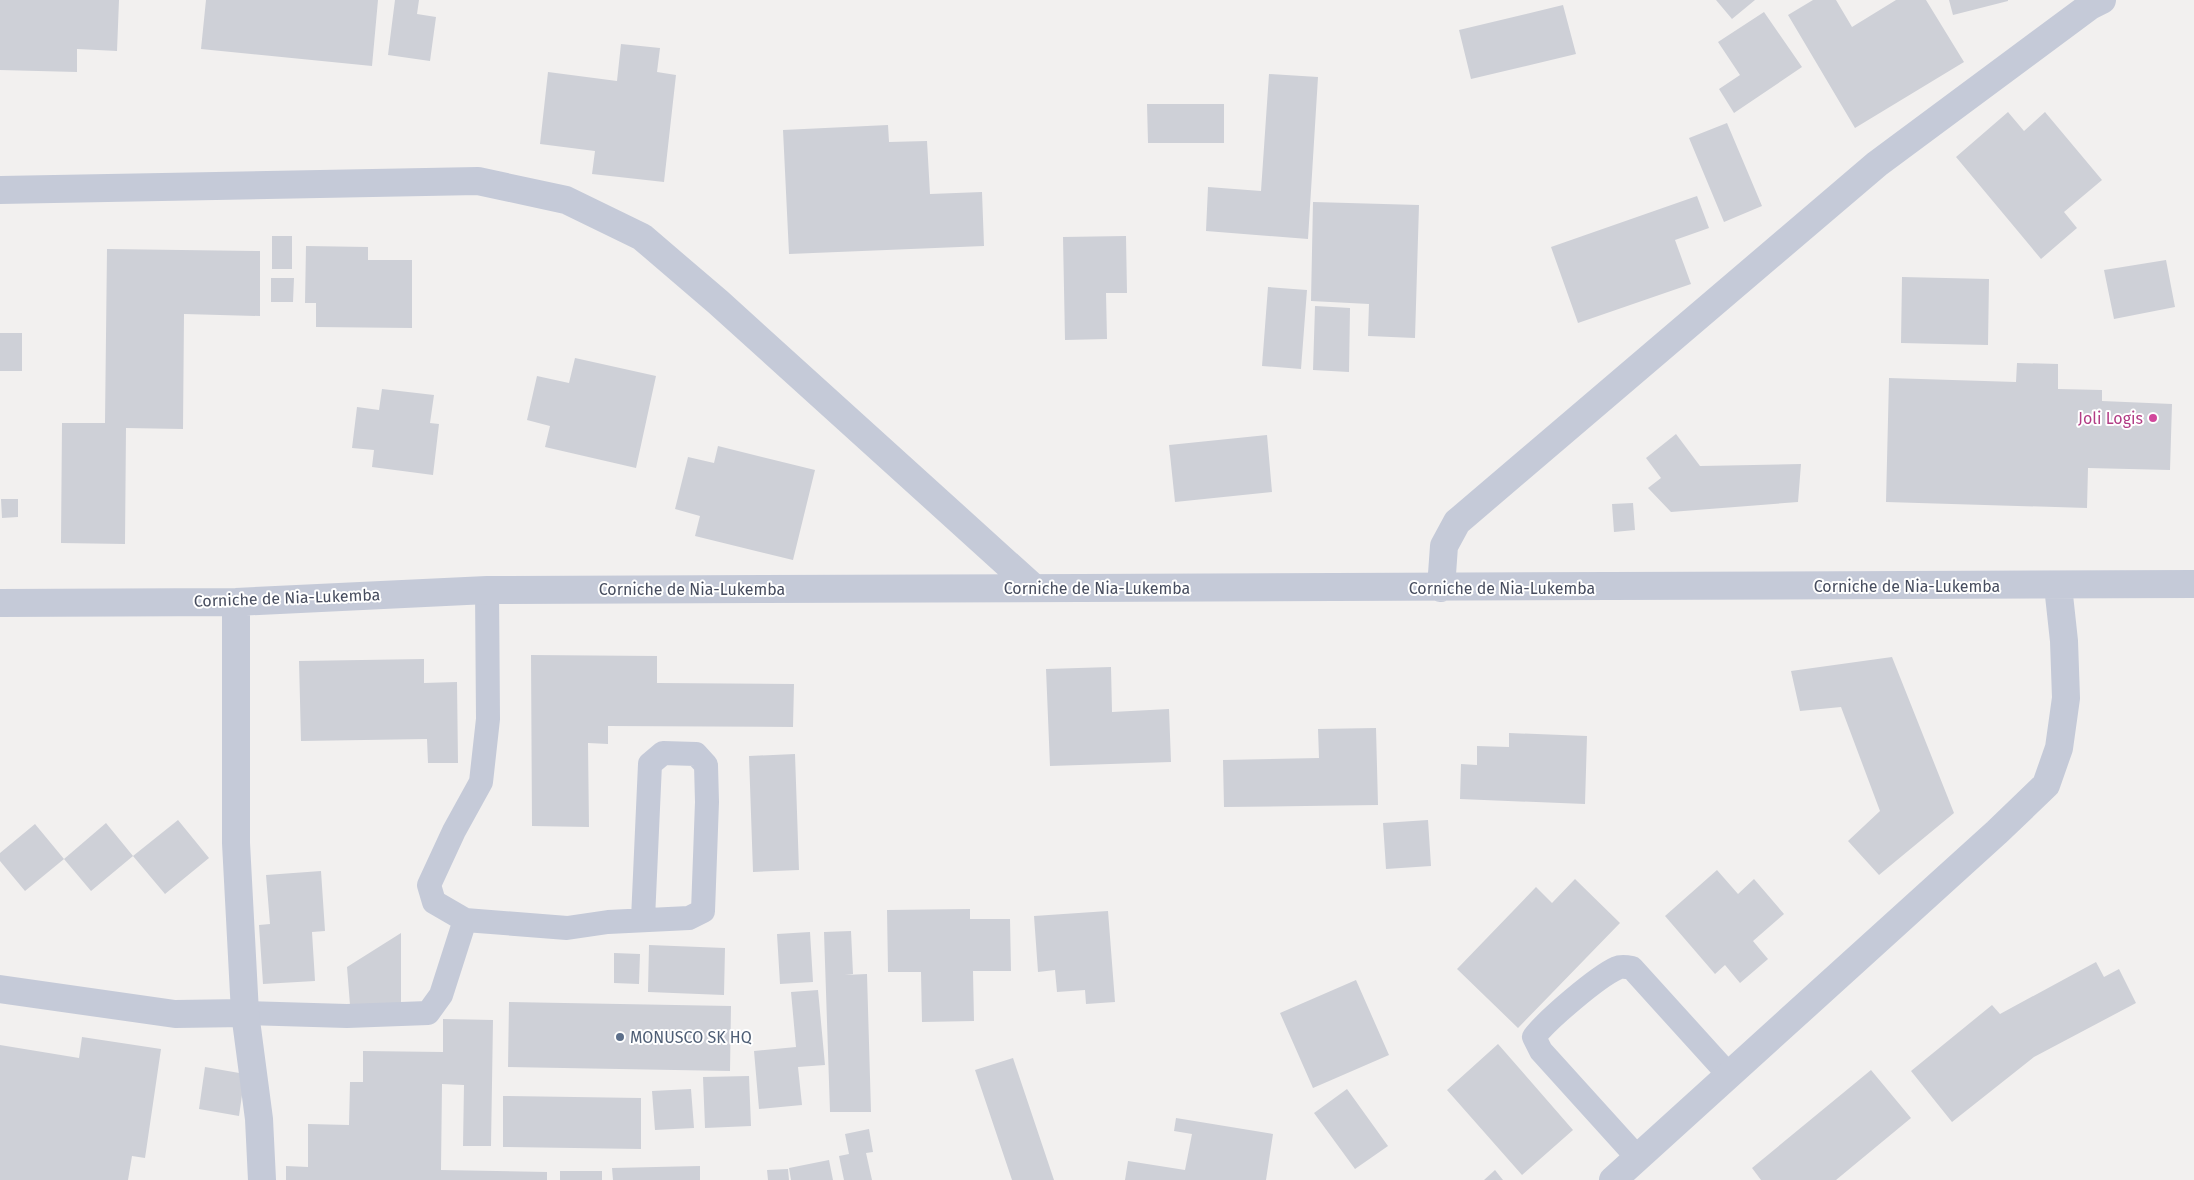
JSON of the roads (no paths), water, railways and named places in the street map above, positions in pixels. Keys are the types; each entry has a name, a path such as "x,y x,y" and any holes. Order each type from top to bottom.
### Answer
{"street":[{"path":"1441,588 1444,546 1457,522 1877,164 2090,6 2102,0"},
{"path":"0,190 478,181 566,200 642,237 718,302 1034,588"},
{"name":"Corniche de Nia-Lukemba","path":"0,603 236,602 487,590 2058,586 2194,584"},
{"path":"1613,1180 1997,832 2046,785 2059,748 2066,698 2064,641 2058,586"},
{"path":"236,602 236,843 245,1013 259,1119 262,1180"},
{"path":"0,989 175,1014 245,1013"}],"lane":[{"path":"487,590 488,719 481,782 454,831 429,885 434,902 465,920 567,928 643,919 690,918 703,911 707,802 706,765 696,754 663,753 650,764 643,919"},
{"path":"245,1013 347,1016 428,1013 441,995 465,920"},
{"path":"1637,1157 1541,1051 1534,1037 1543,1026 1601,978 1618,967 1632,968 1729,1075"}],"place":[{"name":"Joli Logis","path":"2153,418"},
{"name":"MONUSCO SK HQ","path":"620,1037"}]}
